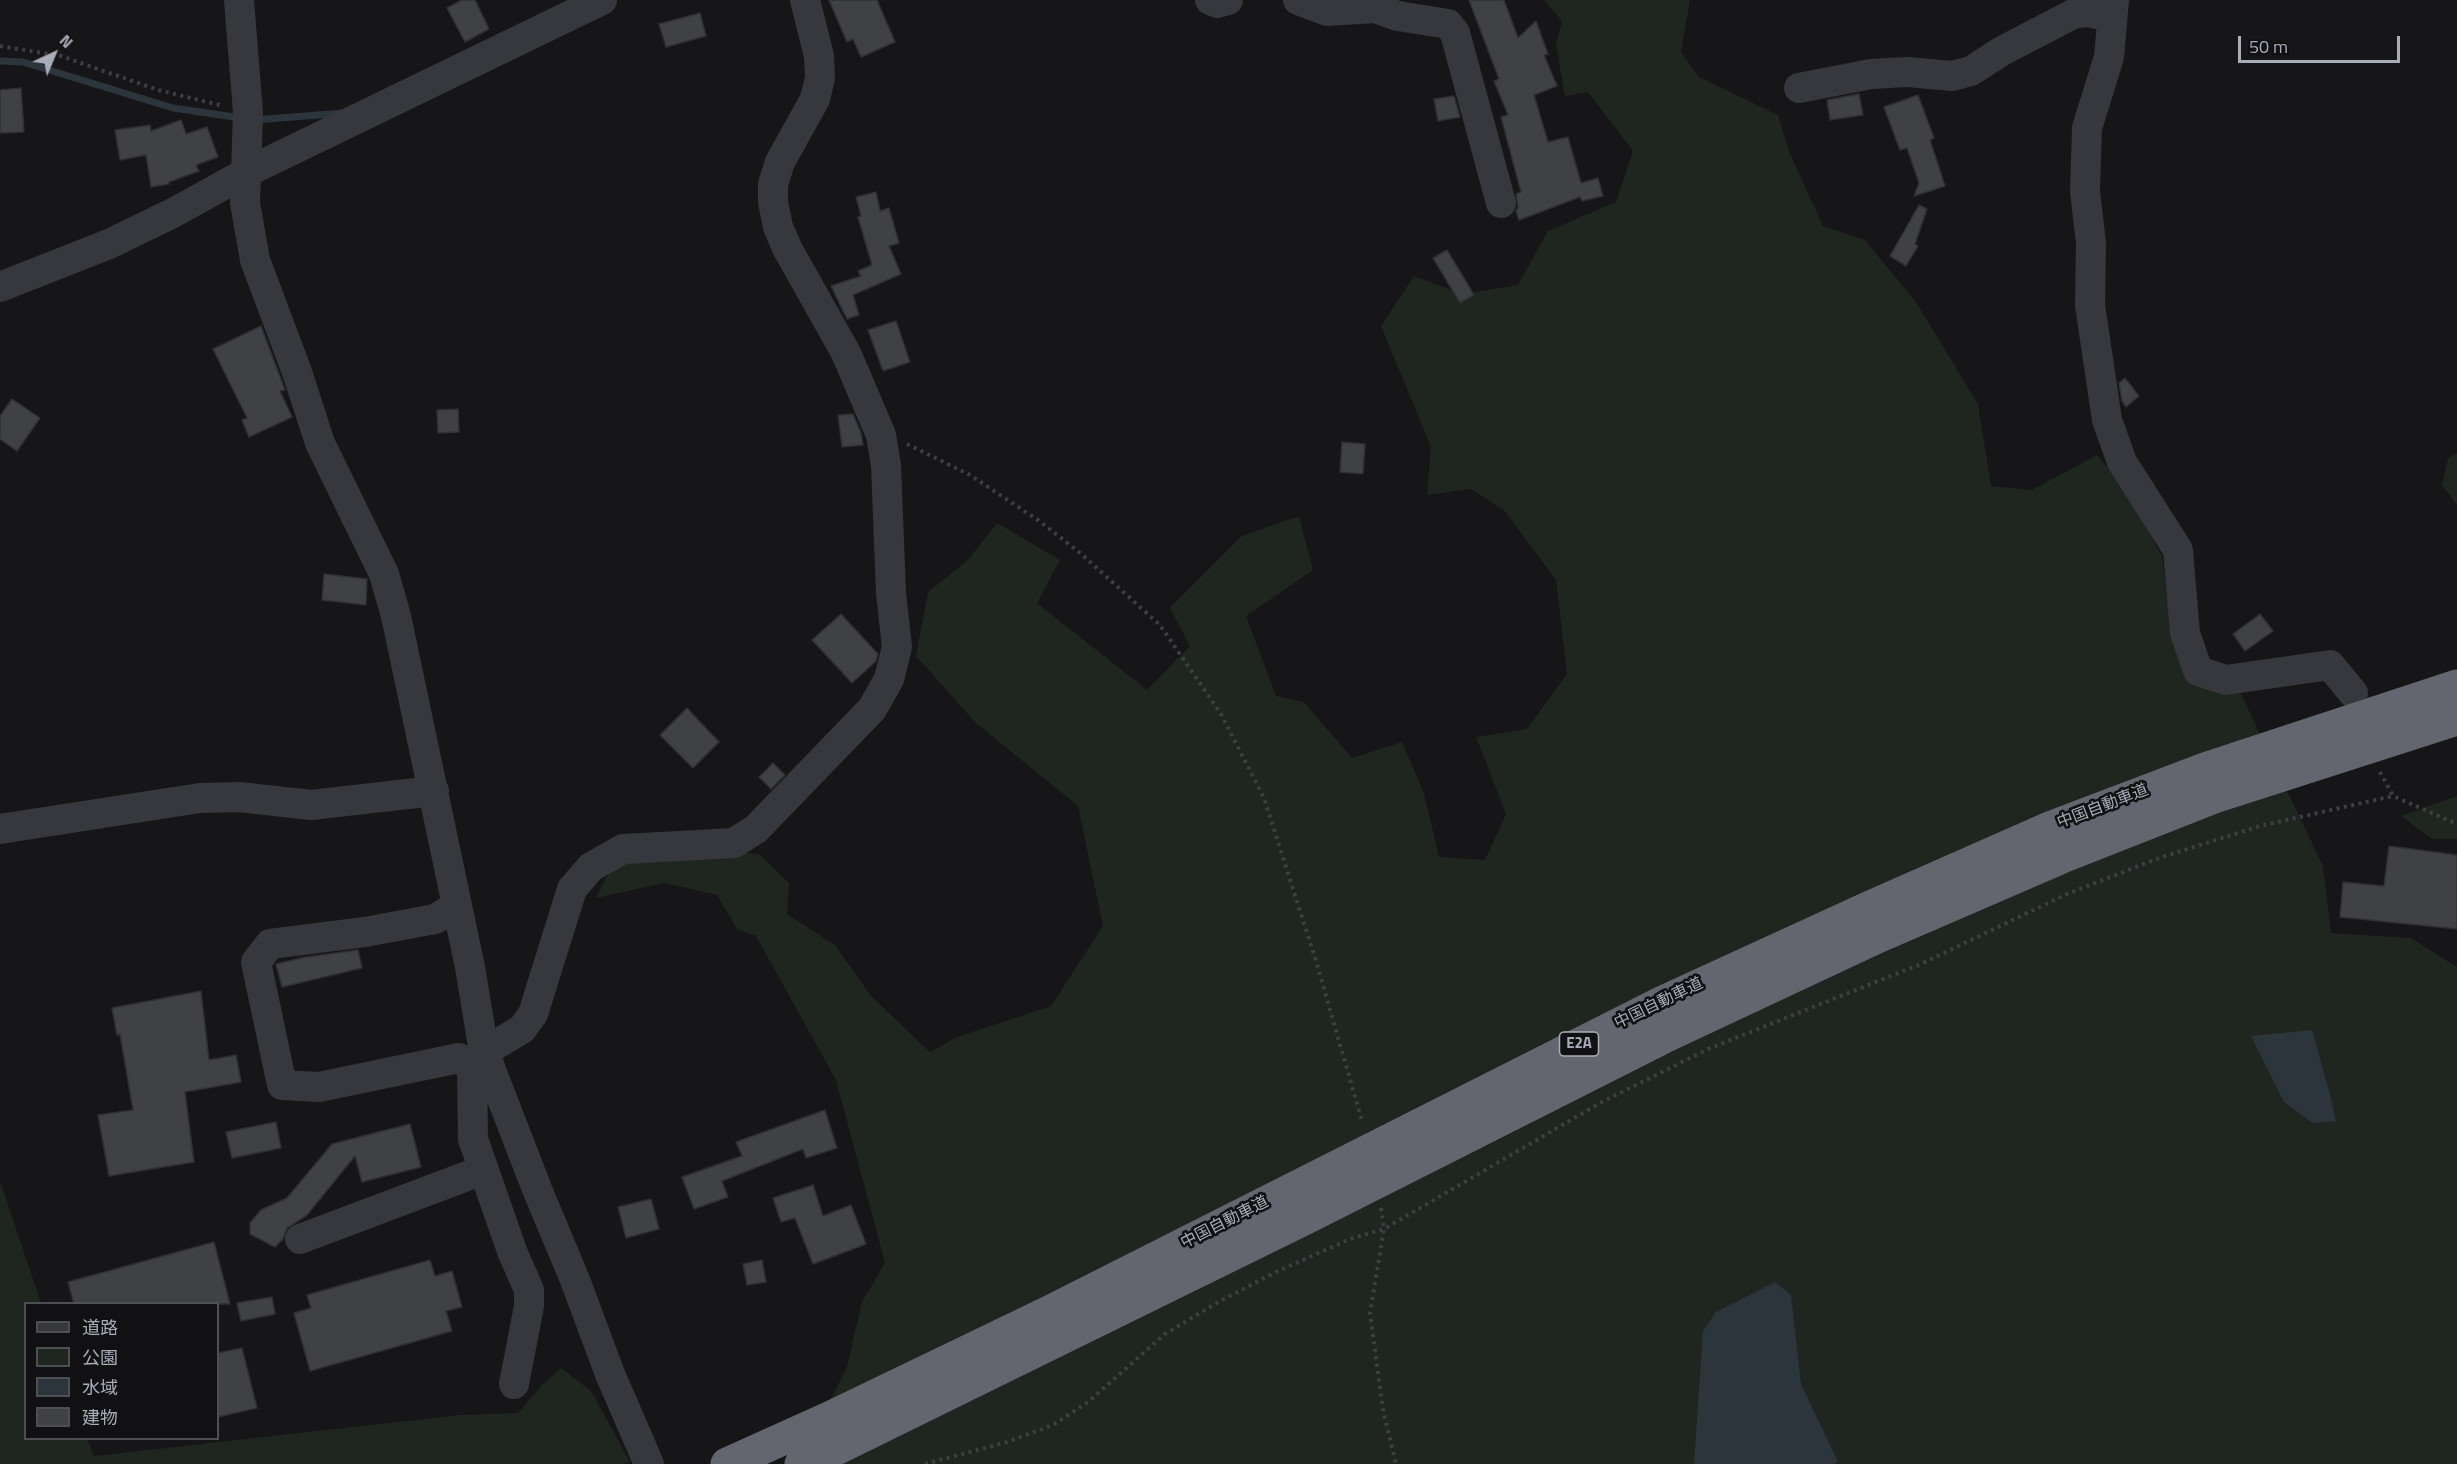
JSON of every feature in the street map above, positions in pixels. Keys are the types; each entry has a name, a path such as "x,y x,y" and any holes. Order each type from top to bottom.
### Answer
{"highway":[{"name":"中国自動車道","path":"727,1464 829,1418 1049,1312 1663,1002 1868,908 2046,829 2205,769 2457,686"},
{"name":"中国自動車道","path":"801,1464 1296,1223 1670,1034 1877,937 2062,857 2217,796 2457,719"}],"street":[{"path":"239,0 248,112 245,203 255,260 297,372 320,443 384,574 396,616 470,967 478,1059 473,1139 512,1251 529,1290 529,1306 514,1384"},
{"path":"0,287 109,244 173,213 247,172 602,0"},
{"path":"456,906 435,919 365,932 270,944 256,962 282,1085 319,1087 459,1058 478,1059 522,1029 533,1014 573,889 591,867 623,849 734,843 756,829 872,709 889,679 897,647 891,593 886,465 881,435 846,353 787,248 778,227 772,202 773,184 780,162 815,99 820,78 819,56 805,0"},
{"path":"1210,0 1217,3 1228,0"},
{"path":"1298,0 1327,11 1402,7 1425,4 1434,0"},
{"path":"1375,8 1398,16 1448,24 1455,33 1501,203"},
{"path":"1799,88 1871,74 1907,72 1952,76 1971,71 2036,32 2073,14 2113,8 2109,57 2087,128 2085,191 2091,243 2090,305 2107,420 2122,462 2178,550 2185,633 2198,671 2226,680 2330,665 2353,693"},
{"path":"0,829 200,798 239,797 311,805 434,791"},
{"path":"478,1059 537,1189 575,1280 610,1374 646,1454"},
{"path":"300,1239 483,1170"}],"path":[{"path":"0,46 61,56 158,90 248,112"},
{"path":"881,435 909,444 970,474 1038,520 1079,552 1160,625 1221,714 1264,798 1316,961 1362,1121"},
{"path":"2379,769 2393,796"},
{"path":"925,1464 1007,1442 1053,1425 1088,1402 1165,1334 1275,1272 1350,1239 1384,1229 1600,1103 1708,1049 1922,964 2067,894 2159,858 2260,826 2393,796 2457,824"},
{"path":"1380,1201 1384,1229 1370,1313 1383,1410 1396,1464"}],"green space":[{"path":"1544,0 1690,0 1681,52 1699,77 1778,115 1789,151 1823,226 1865,240 1916,302 1978,404 1991,486 2032,490 2097,455 2126,490 2162,556 2171,630 2240,692 2323,866 2331,933 2411,938 2457,967 2457,1464 798,1464 847,1367 862,1302 885,1263 836,1080 756,936 737,929 717,895 664,883 596,898 615,861 716,851 759,854 789,883 787,914 835,945 871,996 930,1052 957,1037 1051,1006 1103,926 1078,806 976,723 916,656 928,592 968,560 997,523 1060,560 1037,603 1147,690 1190,646 1170,608 1242,536 1299,516 1313,570 1246,616 1276,696 1304,702 1352,758 1402,742 1424,793 1439,857 1485,860 1506,814 1476,737 1527,729 1567,674 1556,580 1505,511 1471,489 1427,495 1431,447 1381,326 1414,276 1462,294 1518,285 1548,231 1616,202 1633,151 1588,92 1565,96 1556,45 1562,21"},
{"path":"2457,453 2457,505 2442,485 2448,458"},
{"path":"2457,796 2457,839 2432,839 2401,816"},
{"path":"0,1181 41,1302 24,1302 24,1440 87,1440 94,1456 461,1415 518,1413 542,1385 561,1368 591,1391 630,1462 622,1464 0,1464"}],"water":[{"path":"2312,1030 2336,1121 2313,1123 2284,1102 2251,1036"},
{"path":"1775,1282 1791,1295 1801,1384 1838,1462 1834,1464 1694,1464 1703,1331 1716,1312"}],"building":[{"path":"462,0 475,0 489,29 465,42 447,8"},
{"path":"829,0 877,0 895,42 861,57 853,39 847,42"},
{"path":"1469,0 1504,0 1518,38 1536,21 1548,54 1544,55 1557,86 1534,95 1548,142 1568,137 1581,183 1598,178 1603,196 1582,201 1580,197 1519,220 1516,211 1518,207 1516,194 1521,192 1501,117 1508,115 1494,81 1499,79"},
{"path":"700,13 706,36 666,47 659,24"},
{"path":"21,88 24,132 0,133 0,90"},
{"path":"1859,94 1863,115 1830,120 1827,100"},
{"path":"1918,95 1934,138 1930,140 1945,186 1914,196 1919,183 1907,148 1900,150 1884,107"},
{"path":"1454,96 1460,117 1438,121 1434,99"},
{"path":"181,120 186,134 207,127 218,157 196,165 199,171 169,182 169,184 151,187 146,155 120,160 115,130 150,125 151,131"},
{"path":"876,192 880,211 889,208 899,243 889,246 901,274 853,295 859,315 847,319 831,286 861,276 858,271 872,265 858,217 861,216 856,197"},
{"path":"1919,205 1927,209 1915,244 1918,246 1906,266 1890,256"},
{"path":"1447,250 1474,295 1460,303 1433,258"},
{"path":"896,321 910,362 883,371 868,330"},
{"path":"261,326 285,390 280,391 292,417 249,437 242,420 247,418 213,349"},
{"path":"2125,378 2139,396 2126,407 2122,401 2119,383"},
{"path":"12,399 40,418 17,451 0,439 0,416"},
{"path":"458,409 459,432 438,433 437,410"},
{"path":"853,414 863,445 842,447 838,415"},
{"path":"1342,442 1365,444 1363,474 1340,472"},
{"path":"324,574 367,579 366,605 322,600"},
{"path":"841,614 878,654 876,661 852,683 812,640"},
{"path":"2260,614 2273,631 2245,651 2233,634"},
{"path":"687,708 719,742 693,768 660,735"},
{"path":"773,763 785,775 771,789 759,777"},
{"path":"2389,846 2457,855 2457,929 2340,917 2343,882 2384,886"},
{"path":"358,950 362,968 282,987 276,964 306,957"},
{"path":"201,991 209,1060 236,1055 241,1082 185,1092 194,1162 109,1176 98,1115 133,1110 120,1034 117,1035 112,1008"},
{"path":"825,1110 837,1148 806,1158 803,1149 722,1181 728,1197 694,1209 682,1177 742,1156 736,1142"},
{"path":"276,1122 281,1148 232,1158 226,1132"},
{"path":"410,1124 421,1167 362,1182 355,1156 307,1215 287,1228 283,1239 275,1247 250,1234 250,1223 261,1210 287,1198 332,1144"},
{"path":"813,1185 823,1216 851,1205 866,1244 813,1264 795,1218 781,1222 773,1198"},
{"path":"651,1199 659,1229 626,1238 618,1207"},
{"path":"214,1242 230,1304 219,1304 219,1302 73,1302 68,1282"},
{"path":"430,1260 435,1276 452,1271 462,1307 446,1311 452,1331 310,1371 294,1313 311,1308 307,1295"},
{"path":"762,1260 766,1282 747,1285 743,1264"},
{"path":"272,1297 275,1314 241,1321 237,1303"},
{"path":"242,1348 257,1408 219,1417 219,1353"}],"waterway":[{"path":"0,61 23,62 173,108 241,118"},
{"path":"255,120 343,113"}]}
